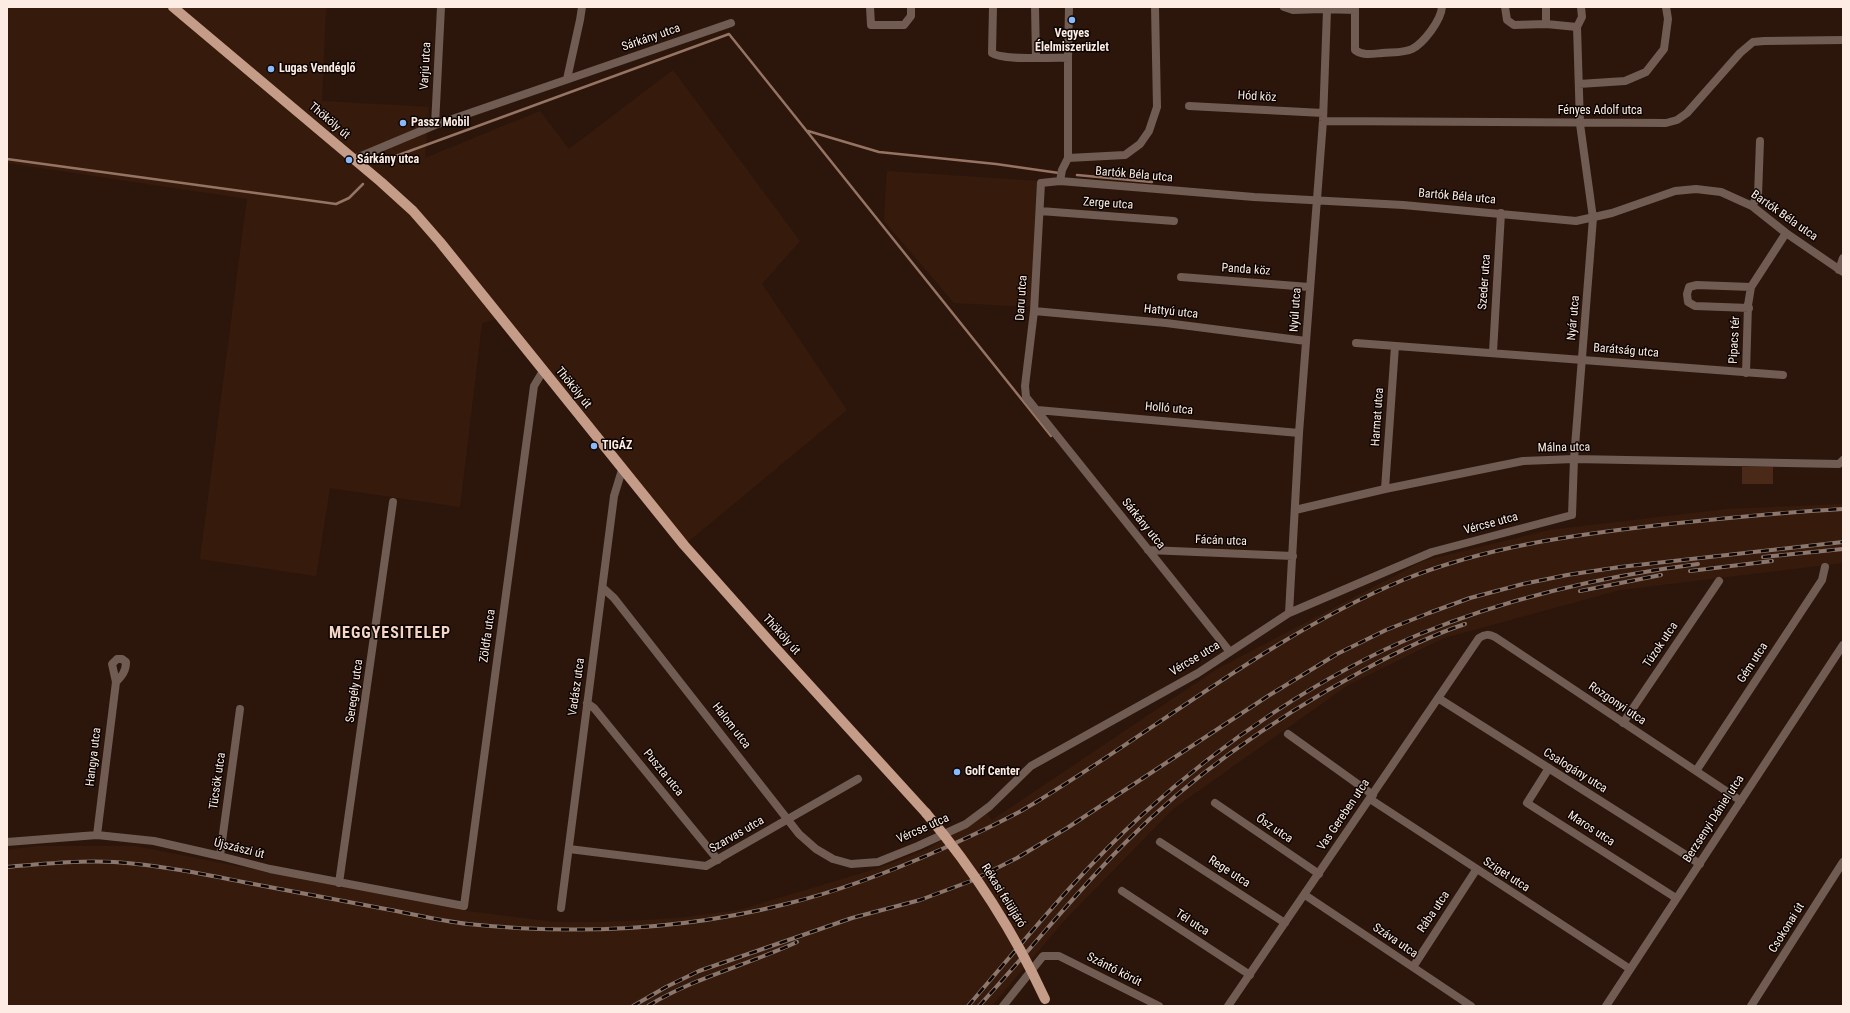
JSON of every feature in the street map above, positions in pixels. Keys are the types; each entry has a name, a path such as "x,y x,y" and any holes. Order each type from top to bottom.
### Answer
{"main road":[{"name":"Thököly út","path":"173,7 354,159 413,211 440,242 622,470 684,545 926,813"},
{"name":"Rékasi felüljáró","path":"926,813 973,872 1024,956 1047,1003"}],"street":[{"name":"Varjú utca","path":"435,125 440,7"},
{"path":"567,79 582,7"},
{"path":"870,7 870,25 904,25 911,16 911,7"},
{"path":"993,7 992,53 997,57 1068,58"},
{"path":"1035,7 1036,57"},
{"path":"1060,181 1062,170 1068,158 1069,7"},
{"path":"1068,158 1125,155 1140,144 1149,131 1157,107 1155,7"},
{"path":"1284,7 1293,10 1355,8 1355,50 1365,54 1401,52 1412,49 1420,43 1437,22 1442,7"},
{"path":"1505,7 1507,20 1514,25 1546,24 1577,27"},
{"path":"1546,7 1546,24"},
{"name":"Nyár utca","path":"1572,515 1574,459 1593,218 1580,124 1577,27 1582,17 1581,7"},
{"path":"1579,84 1625,81 1646,72 1664,49 1668,19 1666,7"},
{"name":"Nyúl utca","path":"1289,612 1299,432 1323,117 1324,9"},
{"name":"Sárkány utca","path":"354,159 435,125 731,23"},
{"name":"Fényes Adolf utca","path":"1323,117 1580,124 1666,123 1677,120 1687,113 1740,53 1753,42 1843,40"},
{"name":"Hód köz","path":"1189,106 1323,117"},
{"path":"1752,206 1758,196 1760,141"},
{"name":"Bartók Béla utca","path":"1041,183 1060,181 1254,197 1403,205 1576,221 1612,213 1675,191 1696,189 1721,192 1752,206 1786,233 1841,271"},
{"name":"Daru utca","path":"1037,410 1026,397 1025,386 1034,311 1041,183"},
{"name":"Zerge utca","path":"1040,211 1174,221"},
{"name":"Szeder utca","path":"1493,352 1502,213"},
{"name":"Pipacs tér","path":"1746,373 1748,305 1751,287 1786,233"},
{"path":"1841,271 1843,258"},
{"name":"Panda köz","path":"1181,277 1309,287"},
{"name":"Pipacs tér","path":"1749,308 1695,306 1688,302 1687,294 1689,287 1697,285 1751,287"},
{"name":"Hattyú utca","path":"1034,311 1166,323 1306,341"},
{"name":"Barátság utca","path":"1356,343 1493,352 1783,375"},
{"name":"Harmat utca","path":"1385,489 1395,346"},
{"name":"Zöldfa utca","path":"464,906 534,386 543,371"},
{"name":"Sárkány utca","path":"1037,410 1230,652"},
{"name":"Holló utca","path":"1037,410 1299,432"},
{"name":"Málna utca","path":"1295,510 1385,489 1523,461 1574,459 1841,462"},
{"name":"Vadász utca","path":"561,908 614,496 622,470"},
{"name":"Seregély utca","path":"339,883 393,502"},
{"name":"Vércse utca","path":"852,864 878,862 966,824 990,806 1031,766 1198,673 1289,612 1432,552 1572,515"},
{"name":"Fácán utca","path":"1148,550 1293,556"},
{"name":"Gém utca","path":"1696,770 1822,580 1826,567"},
{"name":"Túzok utca","path":"1623,724 1719,581"},
{"name":"Halom utca","path":"603,588 614,598 799,834 816,849 833,858 852,864"},
{"name":"Rozgonyi utca","path":"1479,638 1489,634 1495,636 1623,724 1741,800"},
{"name":"Vas Gereben utca","path":"1228,1006 1479,638"},
{"name":"Berzsenyi Dániel utca","path":"1606,1006 1843,645"},
{"name":"Hangya utca","path":"97,835 116,682"},
{"name":"Csalogány utca","path":"1438,698 1700,864"},
{"name":"Puszta utca","path":"587,703 594,708 718,860"},
{"name":"Tücsök utca","path":"220,856 240,709"},
{"name":"Sziget utca","path":"1288,734 1371,797 1476,870 1630,968"},
{"name":"Maros utca","path":"1549,768 1527,803 1676,898"},
{"name":"Szarvas utca","path":"569,849 706,866 858,780"},
{"name":"Ősz utca","path":"1215,804 1319,874"},
{"name":"Újszászi út","path":"7,842 97,835 154,841 270,869 464,906"},
{"name":"Rege utca","path":"1160,842 1285,923"},
{"name":"Csokonai út","path":"1752,1006 1843,862"},
{"name":"Rába utca","path":"1412,967 1476,870"},
{"name":"Tél utca","path":"1122,891 1250,975"},
{"name":"Száva utca","path":"1305,895 1471,1006"},
{"name":"Szántó körút","path":"1003,1006 1043,956 1059,956 1159,1006"}],"shaded area":[{"path":"7,7 326,7 322,101 429,107 425,158 540,111 569,149 673,70 800,241 762,284 847,410 684,545 500,318 482,323 460,507 330,488 316,576 200,559 247,199 7,163"},
{"path":"887,171 1039,181 1032,307 954,303 884,221"},
{"path":"1742,467 1773,467 1773,484 1742,484"},
{"path":"1843,504 1843,563 1620,590 1444,638 1348,685 1173,809 1063,922 992,1006 7,1006 7,850 36,846 135,846 467,911 555,922 609,922 677,918 739,910 882,867 930,848 985,811 992,820 1217,669 1423,561 1549,530 1727,509"}],"waterway":[{"path":"382,163 385,160 729,34 1051,436"},
{"path":"808,131 879,152 996,164 1059,173"},
{"path":"7,159 336,204 349,198 363,184"},
{"path":"1077,175 1152,182"}],"railway":[{"path":"7,867 87,862 114,862 148,865 198,873 449,921 508,927 548,929 628,928 708,920 747,913 806,899 885,873 962,840 1021,811 1069,782 1208,689 1303,630 1352,604 1403,580 1435,568 1500,550 1601,532 1734,517 1843,509"},
{"path":"633,1006 666,987 699,971 852,918 920,900 971,881 1017,858 1067,828 1268,696 1337,654 1386,630 1429,613 1470,598 1523,584 1567,575 1620,567 1843,542"},
{"path":"1763,557 1843,549"},
{"path":"1690,571 1772,561"},
{"path":"968,1006 1074,883 1119,836 1174,787 1206,761 1274,712 1310,690 1346,669 1383,651 1453,621 1522,599 1557,590 1627,575 1698,564"},
{"path":"1580,591 1661,575"},
{"path":"979,1006 1126,842 1152,817 1208,770 1268,727 1299,707 1374,664 1425,639 1465,624"},
{"path":"648,1006 684,987 797,942"}],"place":[{"name":"Vegyes Élelmiszerüzlet","path":"1072,20"},
{"name":"Lugas Vendéglő","path":"271,69"},
{"name":"Passz Mobil","path":"403,123"},
{"name":"Sárkány utca","path":"349,160"},
{"name":"TIGÁZ","path":"594,446"},
{"name":"Golf Center","path":"957,772"}],"district":[{"name":"MEGGYESITELEP","path":"390,634"}]}
